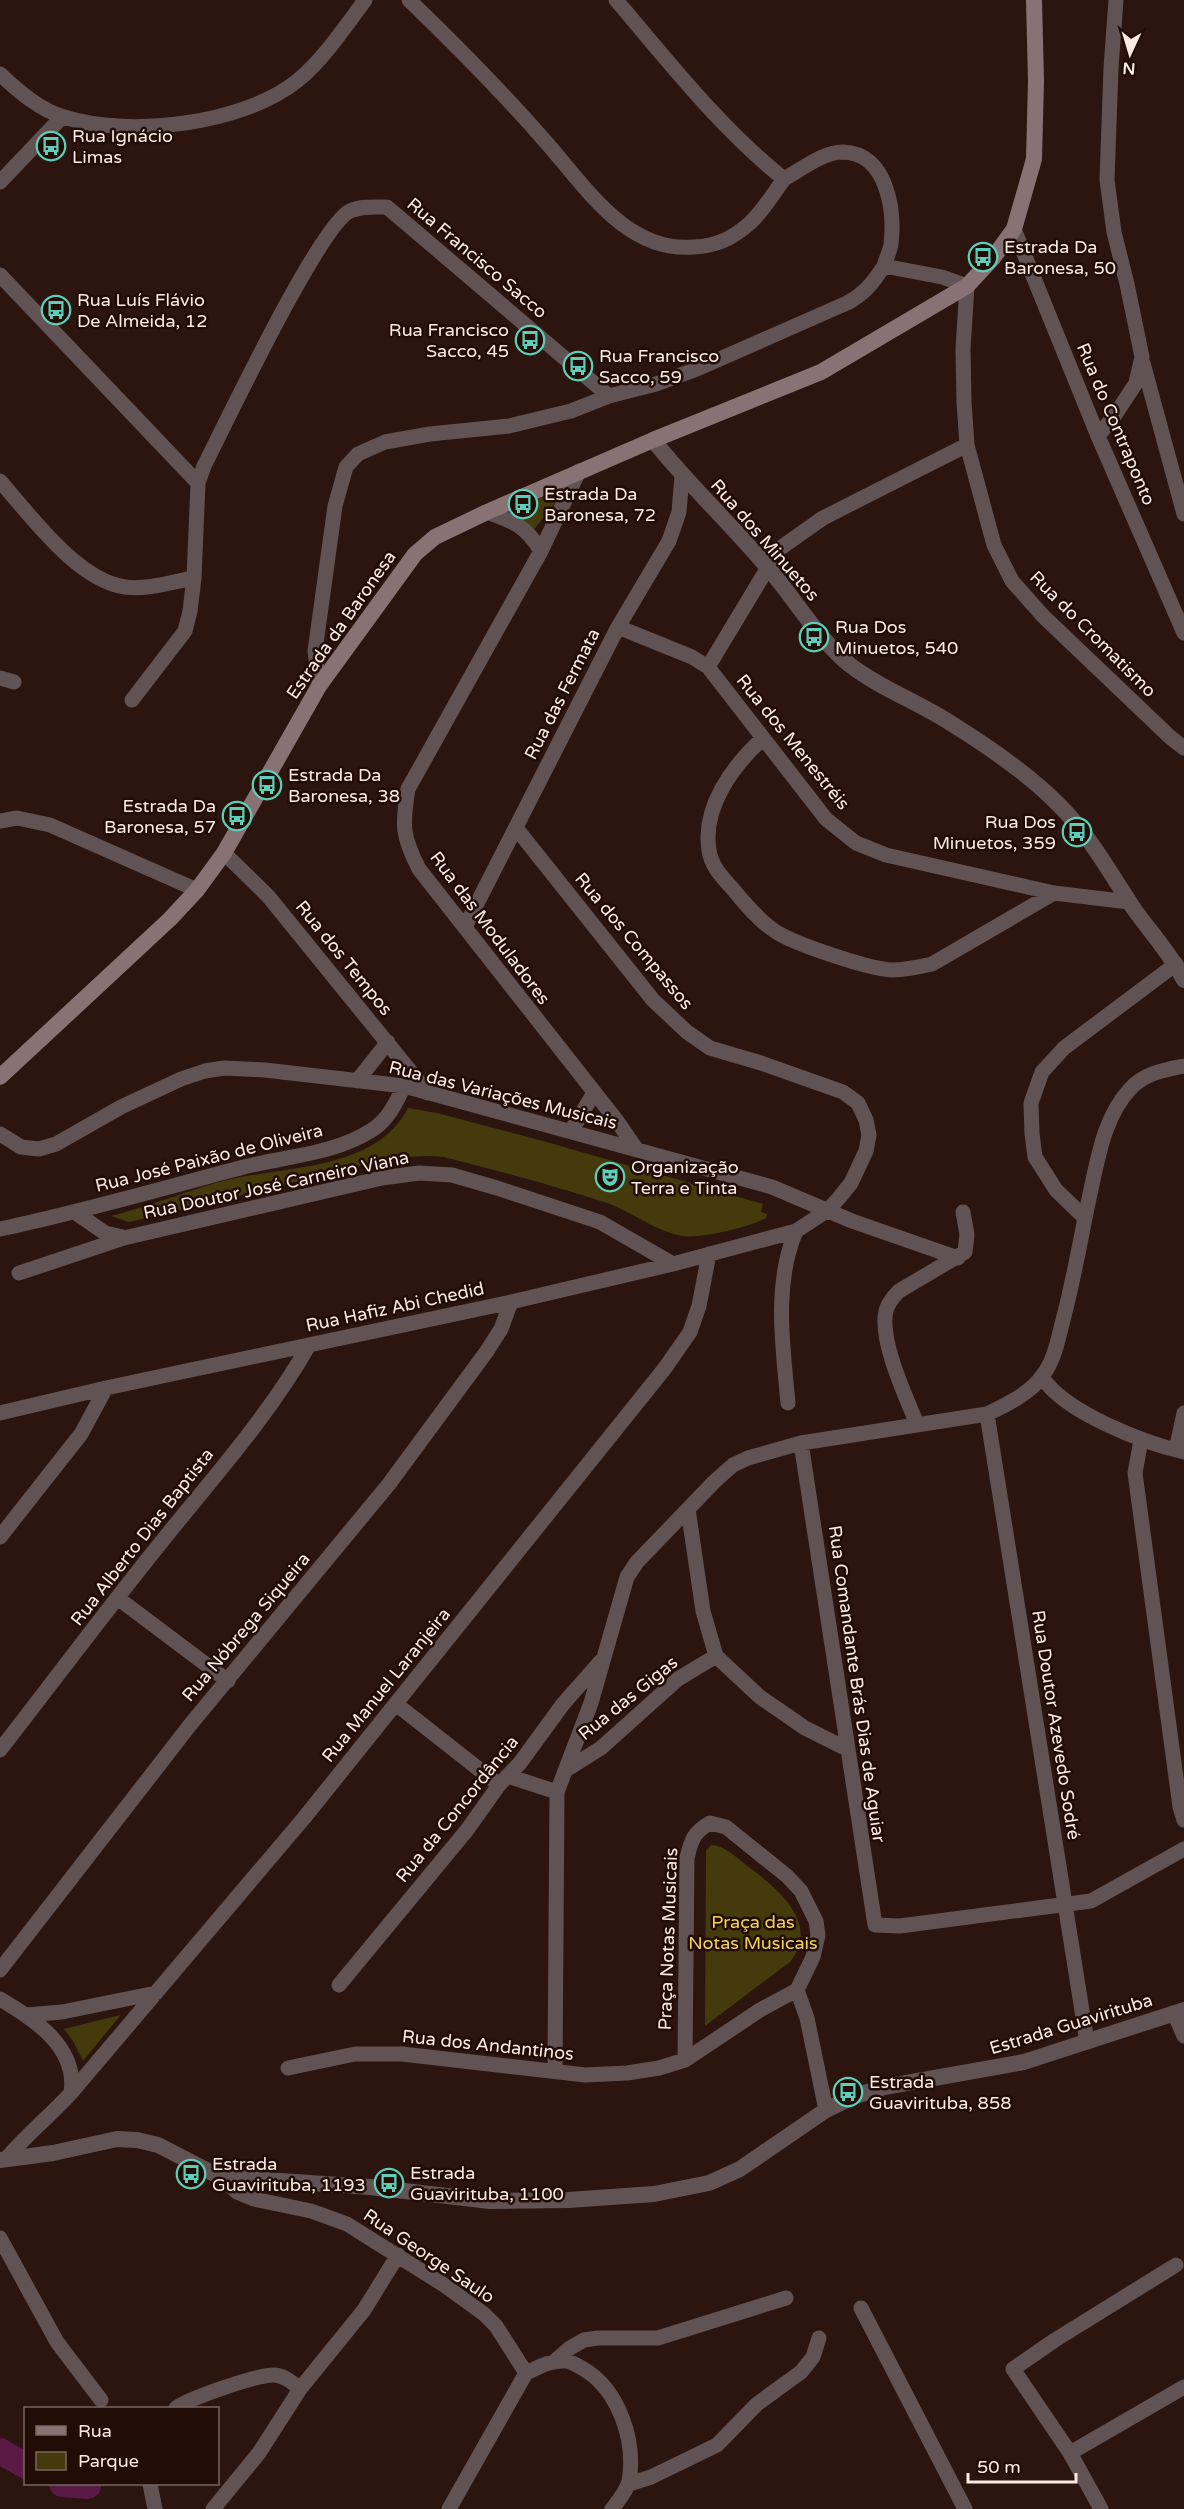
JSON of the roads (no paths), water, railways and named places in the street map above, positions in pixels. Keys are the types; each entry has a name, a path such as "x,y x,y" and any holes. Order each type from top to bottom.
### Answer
{"main road":[{"name":"Estrada da Baronesa","path":"0,1077 155,933 197,890 224,853 319,686 415,554 435,537 579,471 821,372 967,286 993,258 1014,229 1034,159 1036,81 1034,0"}],"street":[{"path":"0,74 21,93 62,117 106,126 210,119 255,106 298,81 332,44 365,0"},
{"path":"319,686 315,651 335,506 346,467 358,454 385,442 430,434 509,426 571,411 609,396 656,384 697,369 861,296 884,266 891,245 890,204 880,172 861,157 842,152 822,158 784,179 752,221 718,244 679,249 659,245 631,233 588,190 448,37 409,0"},
{"path":"616,0 717,117 761,161 784,179"},
{"path":"1116,0 1107,180 1114,232 1128,284 1142,357 1184,514"},
{"path":"0,182 62,117"},
{"name":"Rua Francisco Sacco","path":"132,700 185,631 194,578 198,483 262,350 324,241 334,226 349,211 368,207 387,207 609,396"},
{"name":"Rua do Contraponto","path":"1014,229 1098,436 1184,633"},
{"path":"884,266 942,277 967,286"},
{"path":"0,275 198,483"},
{"name":"Rua do Cromatismo","path":"967,286 963,359 967,445 994,545 1012,581 1051,624 1184,748"},
{"path":"1098,436 1136,383 1142,357"},
{"name":"Rua dos Minuetos","path":"653,440 682,476 768,567 825,639 849,664 878,684 950,722 1018,769 1058,804 1098,853 1129,902 1176,964 1184,980"},
{"path":"708,667 779,549 823,518 967,445"},
{"name":"Rua das Moduladores","path":"579,471 541,551 408,789 403,821 406,844 419,869 637,1150"},
{"name":"Rua das Fermata","path":"465,927 557,742 618,627 669,541 679,512 682,476"},
{"path":"0,481 70,558 99,578 125,587 149,586 194,578"},
{"path":"487,512 520,526 531,534 541,551"},
{"name":"Rua dos Menestréis","path":"618,627 692,657 708,667 826,819 856,843 886,855 1054,893 1129,902"},
{"path":"762,739 737,762 710,818 707,836 714,868 757,915 777,933 798,942 890,970 913,969 932,964 1054,893"},
{"path":"0,821 17,818 50,825 197,890"},
{"name":"Rua dos Compassos","path":"516,828 653,999 687,1032 710,1048 843,1092 858,1103 866,1120 869,1135 866,1151 851,1183 828,1210 796,1231"},
{"name":"Rua dos Tempos","path":"224,853 268,896 428,1093"},
{"path":"1085,1218 1056,1190 1035,1157 1031,1103 1042,1072 1064,1048 1176,964"},
{"path":"357,1081 388,1042"},
{"path":"555,2071 558,1792 577,1744 627,1577 637,1562 714,1481 748,1458 801,1443 987,1414 1008,1405 1042,1377 1053,1358 1069,1298 1099,1152 1113,1113 1131,1088 1144,1078 1157,1071 1184,1066"},
{"name":"Rua das Variações Musicais","path":"0,1134 21,1147 39,1149 56,1143 121,1107 205,1071 224,1068 265,1070 404,1086 772,1187 852,1221 958,1258"},
{"name":"Rua José Paixão de Oliveira","path":"0,1229 76,1213 243,1167 310,1154 347,1143 373,1129 391,1112 404,1086"},
{"path":"571,1131 594,1093"},
{"name":"Rua Doutor José Carneiro Viana","path":"19,1273 124,1238 382,1178 419,1173 452,1175 600,1222 673,1264"},
{"path":"917,1424 898,1378 887,1338 886,1310 891,1299 905,1287 965,1252 968,1245 963,1212"},
{"path":"76,1213 105,1233 124,1238"},
{"path":"788,1403 781,1319 783,1283 796,1231"},
{"name":"Rua Hafiz Abi Chedid","path":"0,1413 106,1388 511,1302 673,1264 796,1231"},
{"name":"Rua Manuel Laranjeira","path":"3,2160 71,2093 156,1992 396,1704 665,1368 690,1332 699,1306 709,1254"},
{"name":"Rua Nóbrega Siqueira","path":"0,1970 190,1725 389,1484 488,1351 501,1329 511,1302"},
{"name":"Rua Alberto Dias Baptista","path":"0,1750 282,1391 309,1345"},
{"path":"1042,1377 1050,1390 1069,1404 1141,1440 1180,1451 1184,1413"},
{"path":"0,1537 81,1434 106,1388"},
{"name":"Rua Doutor Azevedo Sodré","path":"987,1414 1088,2042"},
{"path":"1141,1440 1135,1473 1184,1820"},
{"name":"Rua Comandante Brás Dias de Aguiar","path":"801,1443 871,1913 875,1925 880,1927 1065,1905"},
{"path":"688,1509 703,1611 716,1656 760,1697 805,1728 847,1749"},
{"path":"119,1599 228,1681"},
{"name":"Rua das Gigas","path":"566,1770 602,1748 678,1679 716,1656"},
{"name":"Rua da Concordância","path":"339,1984 467,1830 563,1704 604,1657"},
{"path":"396,1704 503,1781 558,1792"},
{"name":"Praça Notas Musicais","path":"685,2060 687,1858 691,1839 699,1829 710,1823 726,1827 787,1876 801,1891 816,1921 818,1935 813,1957 797,1990"},
{"path":"1065,1905 1091,1901 1184,1849"},
{"path":"685,2060 760,2010 797,1990 807,2018 826,2110"},
{"path":"26,2015 62,2012 156,1992"},
{"path":"0,1999 26,2015 55,2040 71,2069 71,2093"},
{"path":"1179,2012 1184,2036"},
{"name":"Estrada Guavirituba","path":"3,2160 117,2139 158,2145 220,2177 370,2187 490,2201 568,2200 654,2194 709,2183 740,2169 826,2110 855,2096 884,2087 1024,2062 1179,2012"},
{"name":"Rua dos Andantinos","path":"288,2068 355,2054 402,2054 585,2075 627,2073 659,2068 685,2060"},
{"name":"Rua Manuel Laranjeira","path":"35,2155 36,2141 50,2116"},
{"name":"Rua George Saulo","path":"220,2177 237,2192 254,2199 311,2211 347,2224 398,2255 484,2314 496,2326 526,2373"},
{"path":"0,2238 57,2342 101,2400"},
{"path":"213,2509 259,2453 300,2389 364,2310 398,2255"},
{"path":"1101,2509 1070,2453 1014,2369 1055,2340 1176,2265"},
{"path":"554,2362 570,2348 584,2340 658,2338 786,2298"},
{"path":"861,2308 965,2509"},
{"path":"629,2484 651,2477 717,2445 757,2404 801,2372 813,2357 819,2338"},
{"path":"449,2509 526,2373 554,2362 568,2361 597,2377 614,2399 626,2428 630,2458 629,2484 612,2509"},
{"path":"179,2407 205,2393 264,2376 275,2375 286,2378 300,2389"},
{"path":"1070,2453 1184,2387"},
{"path":"150,2485 155,2509"}],"waterway":[{"path":"0,2451 24,2465"},
{"path":"75,2485 88,2486"}],"place":[{"name":"Rua Ignácio Limas","path":"51,146"},
{"name":"Estrada Da Baronesa, 50","path":"983,257"},
{"name":"Rua Luís Flávio De Almeida, 12","path":"56,310"},
{"name":"Rua Francisco Sacco, 45","path":"530,340"},
{"name":"Rua Francisco Sacco, 59","path":"578,366"},
{"name":"Estrada Da Baronesa, 72","path":"523,504"},
{"name":"Rua Dos Minuetos, 540","path":"814,637"},
{"name":"Estrada Da Baronesa, 38","path":"267,785"},
{"name":"Estrada Da Baronesa, 57","path":"237,816"},
{"name":"Rua Dos Minuetos, 359","path":"1077,832"},
{"name":"Organização Terra e Tinta","path":"610,1177"},
{"name":"Estrada Guavirituba, 858","path":"848,2092"},
{"name":"Estrada Guavirituba, 1193","path":"191,2174"},
{"name":"Estrada Guavirituba, 1100","path":"389,2183"}],"park label":[{"name":"Praça das Notas Musicais","path":"753,1932"}]}
